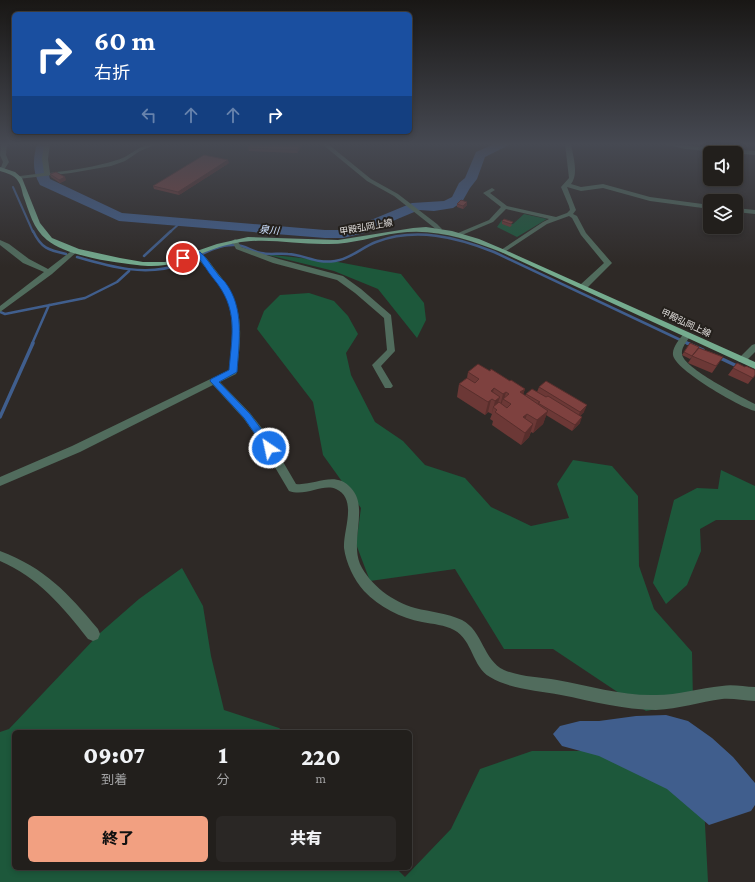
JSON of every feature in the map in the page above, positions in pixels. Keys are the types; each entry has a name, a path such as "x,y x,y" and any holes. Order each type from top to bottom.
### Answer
{"main road":[{"name":"甲殿弘岡上線","path":"23,185 37,223 43,232 58,244 122,261 146,264 169,263 200,256 253,238 331,242 351,241 398,231 418,229 439,229 460,234 503,251 583,287 685,338 755,366"}],"street":[{"path":"378,185 396,195 439,229"},
{"path":"503,251 545,223 569,214 573,210 572,202 564,190 565,185"},
{"path":"569,185 581,189 603,186 650,199 703,206"},
{"path":"492,190 486,193 505,207 557,219"},
{"path":"460,234 491,221 505,207"},
{"path":"743,211 755,212"},
{"path":"569,214 575,217 583,234 608,263 583,287"},
{"path":"0,242 9,246 27,262 49,272"},
{"path":"236,244 276,261 340,278 372,302 388,317 391,351 376,365 388,386"},
{"path":"0,310 76,250"},
{"path":"0,482 76,449 233,372 236,322 233,303 223,283 215,277 200,256"},
{"path":"685,338 678,349 678,357 683,364 711,384 755,408"},
{"path":"742,360 755,347"},
{"path":"214,381 247,416 264,439 292,488 299,490 327,482 340,486 348,493 354,503 350,546 352,558 361,576 373,591 402,610 414,614 446,619 465,629 492,671 512,681 560,688 607,699 638,702 668,702 731,692 755,694"},
{"path":"0,556 15,561 41,577 72,607 93,634"}],"green space":[{"path":"524,214 547,219 517,237 497,227 502,220 513,224"},
{"path":"264,254 338,262 401,274 424,303 426,320 417,338 378,289 334,271"},
{"path":"309,293 334,301 348,316 358,334 346,353 351,375 375,422 403,441 425,465 465,478 491,507 531,526 569,518 557,484 573,460 612,466 638,496 639,566 654,609 692,652 693,702 646,711 553,649 504,649 455,569 370,581 356,544 361,508 323,455 313,402 257,329 264,311 280,295"},
{"path":"721,470 755,486 755,520 716,520 700,529 701,551 687,585 666,604 653,583 674,500 697,488 718,489"},
{"path":"182,568 203,606 211,656 224,710 282,730 12,730 12,870 398,870 405,877 451,829 480,769 532,751 587,751 647,763 704,805 708,882 0,882 0,732 9,729 100,633 139,599"}],"water":[{"path":"666,715 688,721 712,738 733,757 755,783 755,805 751,811 709,825 667,789 599,756 562,746 553,734 560,726 580,721 599,721 636,716"}],"building":[{"path":"154,185 189,185 178,192 153,186"},
{"path":"461,200 467,202 463,206 457,204"},
{"path":"504,219 513,222 511,224 502,221"},
{"path":"690,343 699,347 692,356 684,352"},
{"path":"699,348 723,357 716,366 692,356"},
{"path":"737,363 755,370 755,375 753,378 733,368"},
{"path":"478,364 490,371 491,369 525,389 520,392 548,411 537,420 527,414 523,417 533,424 525,433 495,412 497,410 493,407 499,402 507,408 511,404 503,399 509,394 506,392 503,394 494,388 491,391 500,397 495,401 492,399 488,402 459,384 467,378 475,383 479,379 468,372"},
{"path":"546,381 587,405 580,412 539,387"},
{"path":"532,389 546,397 548,396 582,417 575,425 526,394"}],"waterway":[{"name":"泉川","path":"52,185 119,217 325,234 343,234 359,230 417,206 434,207 448,205 457,199 465,185"},
{"path":"13,187 33,232"},
{"path":"170,232 180,223"},
{"path":"33,231 42,245 54,251 66,254"},
{"path":"144,256 171,231"},
{"path":"77,257 116,267 155,270 181,264 214,249 228,245 235,245 264,254 294,255 328,262 346,258 376,242 406,235 451,238 494,252 689,344"},
{"path":"49,305 85,298 117,282 129,271"},
{"path":"0,312 5,314 49,305"},
{"path":"32,344 49,305"},
{"path":"0,417 33,343"},
{"path":"687,343 703,350"},
{"path":"718,357 739,367"}],"route":[{"path":"183,258 197,253 203,258 215,277 223,283 233,303 236,322 233,372 214,381 247,416 269,448"}]}
